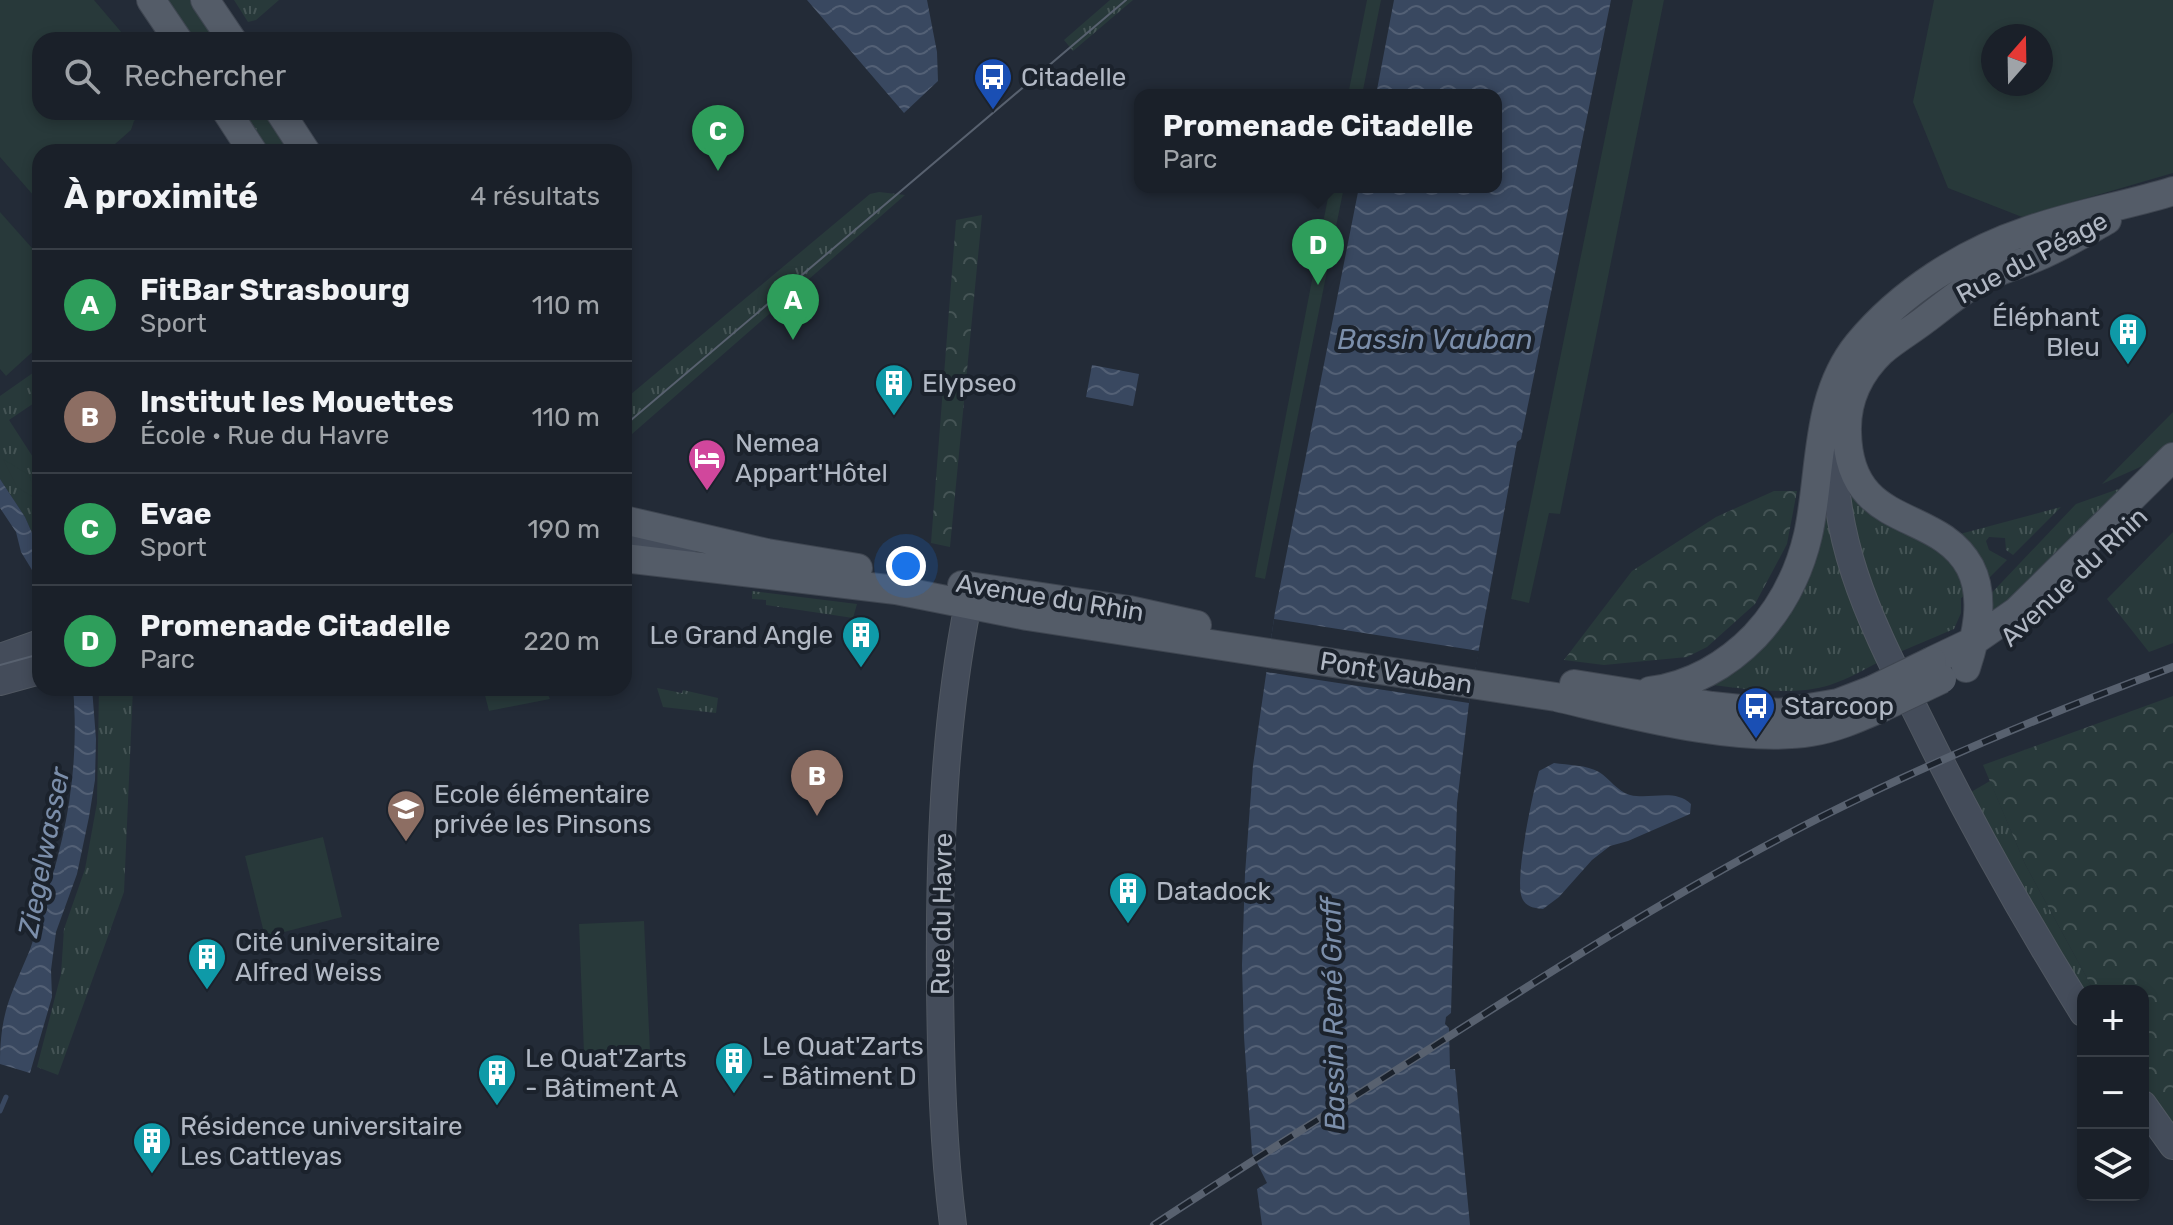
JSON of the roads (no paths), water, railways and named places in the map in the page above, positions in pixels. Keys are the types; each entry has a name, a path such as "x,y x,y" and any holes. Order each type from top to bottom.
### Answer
{"main road":[{"path":"151,0 173,32"},
{"path":"205,0 227,32"},
{"path":"232,120 248,144"},
{"path":"285,120 301,144"},
{"name":"Rue du Péage","path":"1638,693 1693,680 1727,661 1761,629 1790,587 1834,457 1825,418 1849,377 1856,347 1874,327 1935,277 1973,253 2029,230 2173,191"},
{"path":"1834,457 1885,509 1932,531 1963,557 1975,579 1977,593 1974,641"},
{"path":"1834,457 1838,506 1854,575 1866,609 1955,790 2038,942 2077,1004"},
{"name":"Avenue du Rhin","path":"1947,669 1974,641 2028,601 2173,457"},
{"name":"Avenue du Rhin","path":"1557,690 1704,727 1783,735 1830,728 1876,699 2005,645 2173,484"},
{"name":"Avenue du Rhin","path":"632,522 767,553 1129,610 1192,624 1238,640"},
{"path":"632,537 715,550 767,553"},
{"name":"Avenue du Rhin","path":"632,559 896,590 968,604 1238,640"},
{"name":"Rue du Havre","path":"953,1225 941,1037 939,891 948,764 961,637 968,604"},
{"name":"Pont Vauban","path":"1238,640 1557,690"},
{"path":"0,657 32,646"},
{"path":"0,682 32,673"},
{"name":"Avenue du Rhin","path":"1557,690 1638,693 1712,706 1779,713 1876,699"},
{"path":"2149,1112 2173,1146"}],"water":[{"path":"807,0 927,0 937,52 938,81 904,113"},
{"name":"Bassin Vauban","path":"1394,0 1611,0 1521,439 1517,442 1469,703 1457,803 1451,1013 1446,1017 1445,1024 1449,1028 1450,1069 1455,1069 1470,1225 1262,1225 1257,1189 1267,1183 1252,1153 1242,965 1253,765 1275,612 1358,193 1502,193 1502,89 1377,89"},
{"path":"1092,365 1139,374 1133,406 1086,397"},
{"path":"0,479 32,533 32,570 21,552 16,532 0,508"},
{"path":"74,696 93,696 95,780 89,817 77,874 56,932 51,970 52,997 30,1073 0,1064 2,1031 11,994 32,943 57,861 69,804"},
{"path":"1554,763 1594,770 1630,795 1670,795 1691,804 1690,814 1610,846 1543,909 1531,906 1522,898 1520,874 1539,771"}],"waterway":[{"name":"Ziegelwasser","path":"0,1111 6,1097"}],"tram line":[{"path":"632,419 1126,0"},
{"path":"0,665 32,656"}],"railway":[{"path":"1154,1225 1529,985 1723,869 1823,816 1952,755 2173,667"}],"place":[{"name":"Citadelle","path":"993,111"},
{"name":"Evae","path":"718,171"},
{"name":"Promenade Citadelle","path":"1318,285"},
{"name":"FitBar Strasbourg","path":"793,340"},
{"name":"Éléphant Bleu","path":"2128,366"},
{"name":"Elypseo","path":"894,417"},
{"name":"Nemea Appart'Hôtel","path":"707,492"},
{"name":"Le Grand Angle","path":"861,669"},
{"name":"Starcoop","path":"1756,740"},
{"name":"Institut les Mouettes","path":"817,816"},
{"name":"Ecole élémentaire privée les Pinsons","path":"406,843"},
{"name":"Datadock","path":"1128,925"},
{"name":"Cité universitaire Alfred Weiss","path":"207,991"},
{"name":"Le Quat'Zarts - Bâtiment D","path":"734,1095"},
{"name":"Le Quat'Zarts - Bâtiment A","path":"497,1107"},
{"name":"Résidence universitaire Les Cattleyas","path":"152,1175"}],"water label":[{"name":"Bassin René Graff","path":"1333,1014"}]}
